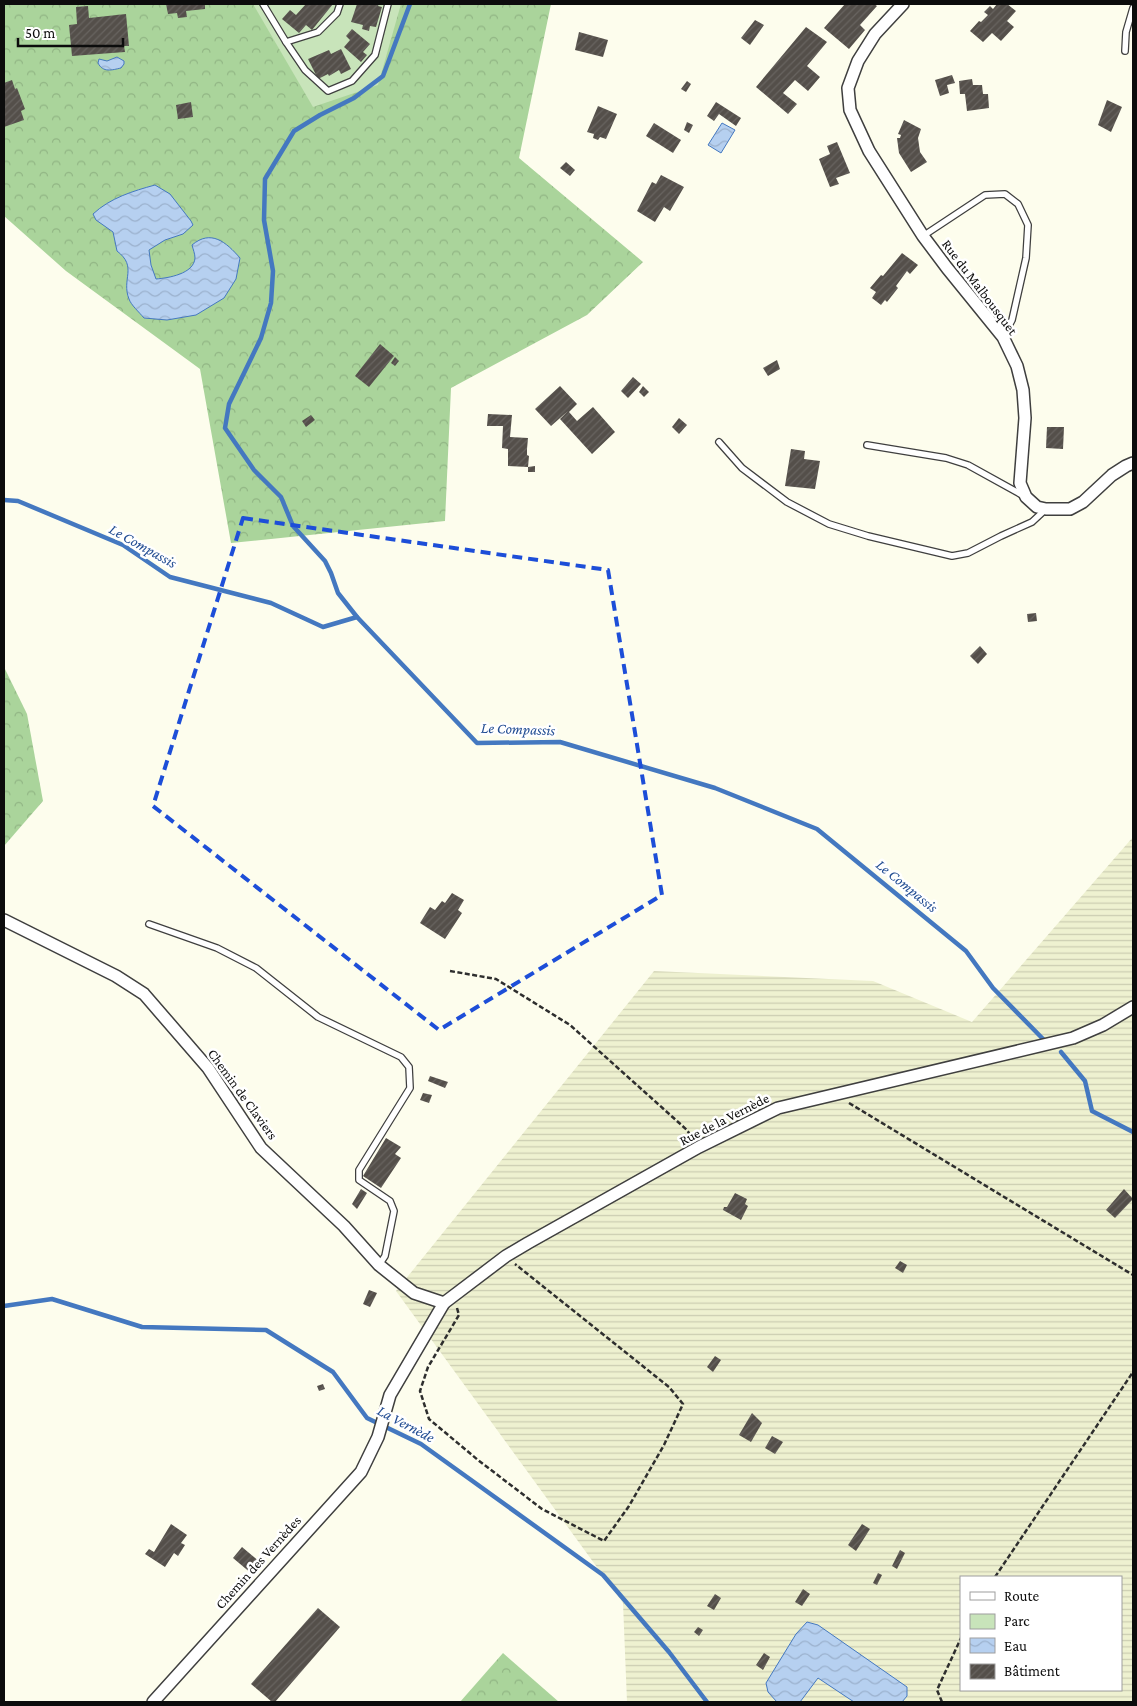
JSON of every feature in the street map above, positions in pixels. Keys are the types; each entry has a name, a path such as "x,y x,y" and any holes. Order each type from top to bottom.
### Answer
{"street":[{"name":"Rue du Malbousquet","path":"903,4 875,34 858,60 848,88 850,110 868,151 923,236 946,268 1003,337 1017,366 1023,390 1025,418 1020,483 1026,497"},
{"path":"1026,497 1037,507 1070,509 1083,502 1112,475 1133,463"},
{"name":"Chemin de Claviers","path":"4,920 116,976 144,994 208,1068 261,1148 344,1226 379,1264 414,1293 444,1303"},
{"name":"Rue de la Vernède","path":"444,1303 506,1256 699,1147 778,1108 1073,1038 1104,1025 1133,1007"},
{"name":"Chemin des Vernèdes","path":"153,1702 361,1472 378,1437 390,1395 444,1303"}],"lane":[{"path":"263,4 305,70 328,91 352,81 375,55 388,4"},
{"path":"286,42 318,32 337,13 340,4"},
{"path":"1125,51 1126,32 1133,8"},
{"path":"923,236 985,196 1005,194 1018,204 1028,225 1026,258 1012,320 1003,337"},
{"path":"719,442 742,468 787,502 829,524 868,536 952,556 968,553 1032,522 1046,509"},
{"path":"867,445 946,458 968,465 1026,497"},
{"path":"149,924 217,948 256,968 318,1017 401,1057 410,1067 410,1088 359,1170 359,1180 390,1201 394,1211 385,1256 379,1264"}],"path":[{"path":"450,971 496,979 570,1025 687,1130 699,1147"},
{"path":"843,1093 850,1105 1133,1275"},
{"path":"444,1303 457,1308 459,1315 428,1367 420,1391 429,1419 542,1510 604,1541 629,1506 660,1453 683,1404 668,1387 506,1256"},
{"path":"996,1576 1133,1372"},
{"path":"942,1702 937,1690 960,1640"}],"highlighted area":[{"path":"243,518 608,570 662,895 439,1030 153,806"}],"green space":[{"path":"4,4 551,4 519,158 643,262 587,315 451,388 445,521 231,543 200,369 66,271 4,216"},
{"path":"253,4 401,4 378,85 313,107"},
{"path":"4,667 27,714 43,801 4,846"},
{"path":"1133,837 1133,1702 627,1702 623,1603 396,1291 654,971 873,981 972,1022"},
{"path":"503,1653 559,1702 460,1702"}],"water":[{"path":"117,57 124,61 121,68 105,70 98,63 99,59 107,61"},
{"path":"722,123 735,130 721,153 708,145"},
{"path":"155,185 170,194 193,225 183,234 165,240 149,250 151,265 156,279 180,274 190,268 195,258 192,245 206,238 212,238 224,243 240,258 236,279 224,298 196,315 167,320 144,318 129,299 127,292 127,262 117,251 113,232 96,220 93,214 114,199"},
{"path":"807,1622 818,1625 907,1687 907,1696 902,1702 854,1702 818,1678 800,1702 777,1702 768,1692 766,1683 796,1634"}],"building":[{"path":"166,4 205,4 205,9 186,11 187,17 178,18 177,13 168,14"},
{"path":"306,4 333,4 312,30 306,25 299,33 282,19 290,10 296,15"},
{"path":"357,4 379,4 378,6 382,7 376,27 370,26 369,31 362,29 363,25 351,22"},
{"path":"845,4 874,4 877,6 860,25 865,30 849,49 824,28"},
{"path":"997,4 1007,4 1016,11 1007,21 1014,27 1001,41 992,33 983,42 970,31 988,15 984,12 990,6 993,9"},
{"path":"88,6 89,18 126,14 129,46 124,46 125,52 72,56 69,25 77,24 76,7"},
{"path":"755,20 764,25 750,45 741,38"},
{"path":"806,27 827,42 807,66 820,77 808,91 795,80 783,93 797,104 788,114 756,87"},
{"path":"352,29 370,44 363,52 367,55 361,62 344,47 350,40 346,36"},
{"path":"579,32 608,40 603,57 575,50"},
{"path":"341,49 351,69 341,74 339,70 329,76 328,74 318,79 308,59 329,50 331,54"},
{"path":"952,75 955,83 947,85 949,93 940,96 935,80"},
{"path":"972,79 973,85 982,85 983,94 988,94 989,108 967,111 965,94 960,94 959,81"},
{"path":"12,80 25,109 21,111 24,120 4,127 4,83"},
{"path":"687,81 691,84 686,92 681,89"},
{"path":"1107,100 1122,107 1111,132 1098,125"},
{"path":"191,102 193,117 178,119 176,105"},
{"path":"716,102 741,118 736,126 719,114 714,121 707,116"},
{"path":"598,106 617,114 606,139 600,137 598,140 593,138 594,134 587,132"},
{"path":"904,120 921,129 918,138 920,152 927,162 911,172 899,153 897,138 900,138 901,135 898,134"},
{"path":"687,122 693,125 689,133 684,130"},
{"path":"654,123 681,140 673,153 646,136"},
{"path":"837,142 850,173 836,178 839,184 830,187 819,159 830,154 827,146"},
{"path":"566,162 575,170 570,176 560,168"},
{"path":"661,175 684,187 670,211 664,207 655,222 637,211 652,182 656,184"},
{"path":"902,253 918,265 910,274 907,271 896,286 898,288 887,302 885,300 881,305 872,298 876,292 870,288"},
{"path":"380,344 394,356 369,387 355,376"},
{"path":"395,357 399,361 395,366 391,363"},
{"path":"777,360 780,369 768,376 763,368"},
{"path":"633,377 641,384 628,398 621,391"},
{"path":"560,386 577,404 569,412 577,421 593,407 615,432 592,454 560,419 568,411 551,426 535,409"},
{"path":"643,386 649,392 644,397 639,392"},
{"path":"488,414 512,415 510,437 528,438 528,467 508,466 508,449 502,448 503,426 487,426"},
{"path":"311,415 315,420 306,427 302,421"},
{"path":"679,418 687,425 679,434 672,427"},
{"path":"1047,427 1064,427 1063,449 1046,448"},
{"path":"791,449 805,451 804,459 820,461 815,489 785,486"},
{"path":"535,466 535,472 528,472 528,467"},
{"path":"1036,613 1037,621 1028,622 1027,614"},
{"path":"980,646 987,654 978,664 970,656"},
{"path":"452,893 464,900 458,910 462,913 445,939 420,923 430,907 435,910 442,901 445,903"},
{"path":"430,1076 448,1082 445,1088 428,1081"},
{"path":"423,1093 432,1095 429,1103 420,1100"},
{"path":"386,1138 401,1147 395,1154 401,1158 381,1188 363,1176"},
{"path":"361,1189 367,1193 357,1209 352,1204"},
{"path":"1124,1189 1133,1199 1115,1218 1106,1210"},
{"path":"735,1193 747,1199 745,1204 748,1206 741,1220 723,1210 724,1207 727,1207"},
{"path":"900,1261 907,1265 903,1273 895,1268"},
{"path":"369,1290 377,1293 370,1307 363,1304"},
{"path":"715,1356 721,1360 713,1372 707,1367"},
{"path":"323,1384 325,1389 319,1391 317,1386"},
{"path":"752,1413 762,1423 751,1442 739,1435"},
{"path":"772,1436 783,1442 775,1454 765,1448"},
{"path":"171,1524 187,1535 181,1543 185,1545 178,1556 174,1553 165,1567 145,1554 149,1549 154,1552"},
{"path":"862,1524 870,1529 856,1551 848,1545"},
{"path":"242,1547 261,1563 252,1574 233,1558"},
{"path":"900,1550 905,1553 897,1569 892,1566"},
{"path":"878,1573 882,1575 877,1585 873,1583"},
{"path":"803,1589 810,1594 802,1606 795,1602"},
{"path":"715,1594 721,1598 714,1610 707,1606"},
{"path":"318,1608 340,1627 275,1702 272,1702 251,1684"},
{"path":"698,1627 703,1630 699,1636 694,1632"},
{"path":"764,1653 770,1657 763,1670 756,1665"}],"waterway":[{"name":"Le Compassis","path":"410,4 383,76 354,98 294,131 265,179 264,220 273,271 271,303 261,338 229,404 225,428 254,470 281,497 293,526 325,561 338,593 357,617 477,743 560,742 715,788 817,829 966,951 993,988 1044,1040"},
{"name":"Le Compassis","path":"4,500 18,501 123,545 170,577 271,603 323,627 357,617"},
{"name":"Le Compassis","path":"1061,1052 1085,1081 1092,1111 1133,1132"},
{"name":"La Vernède","path":"4,1306 52,1299 142,1327 266,1330 333,1372 367,1418 421,1444 603,1575 669,1652 707,1702"}]}
